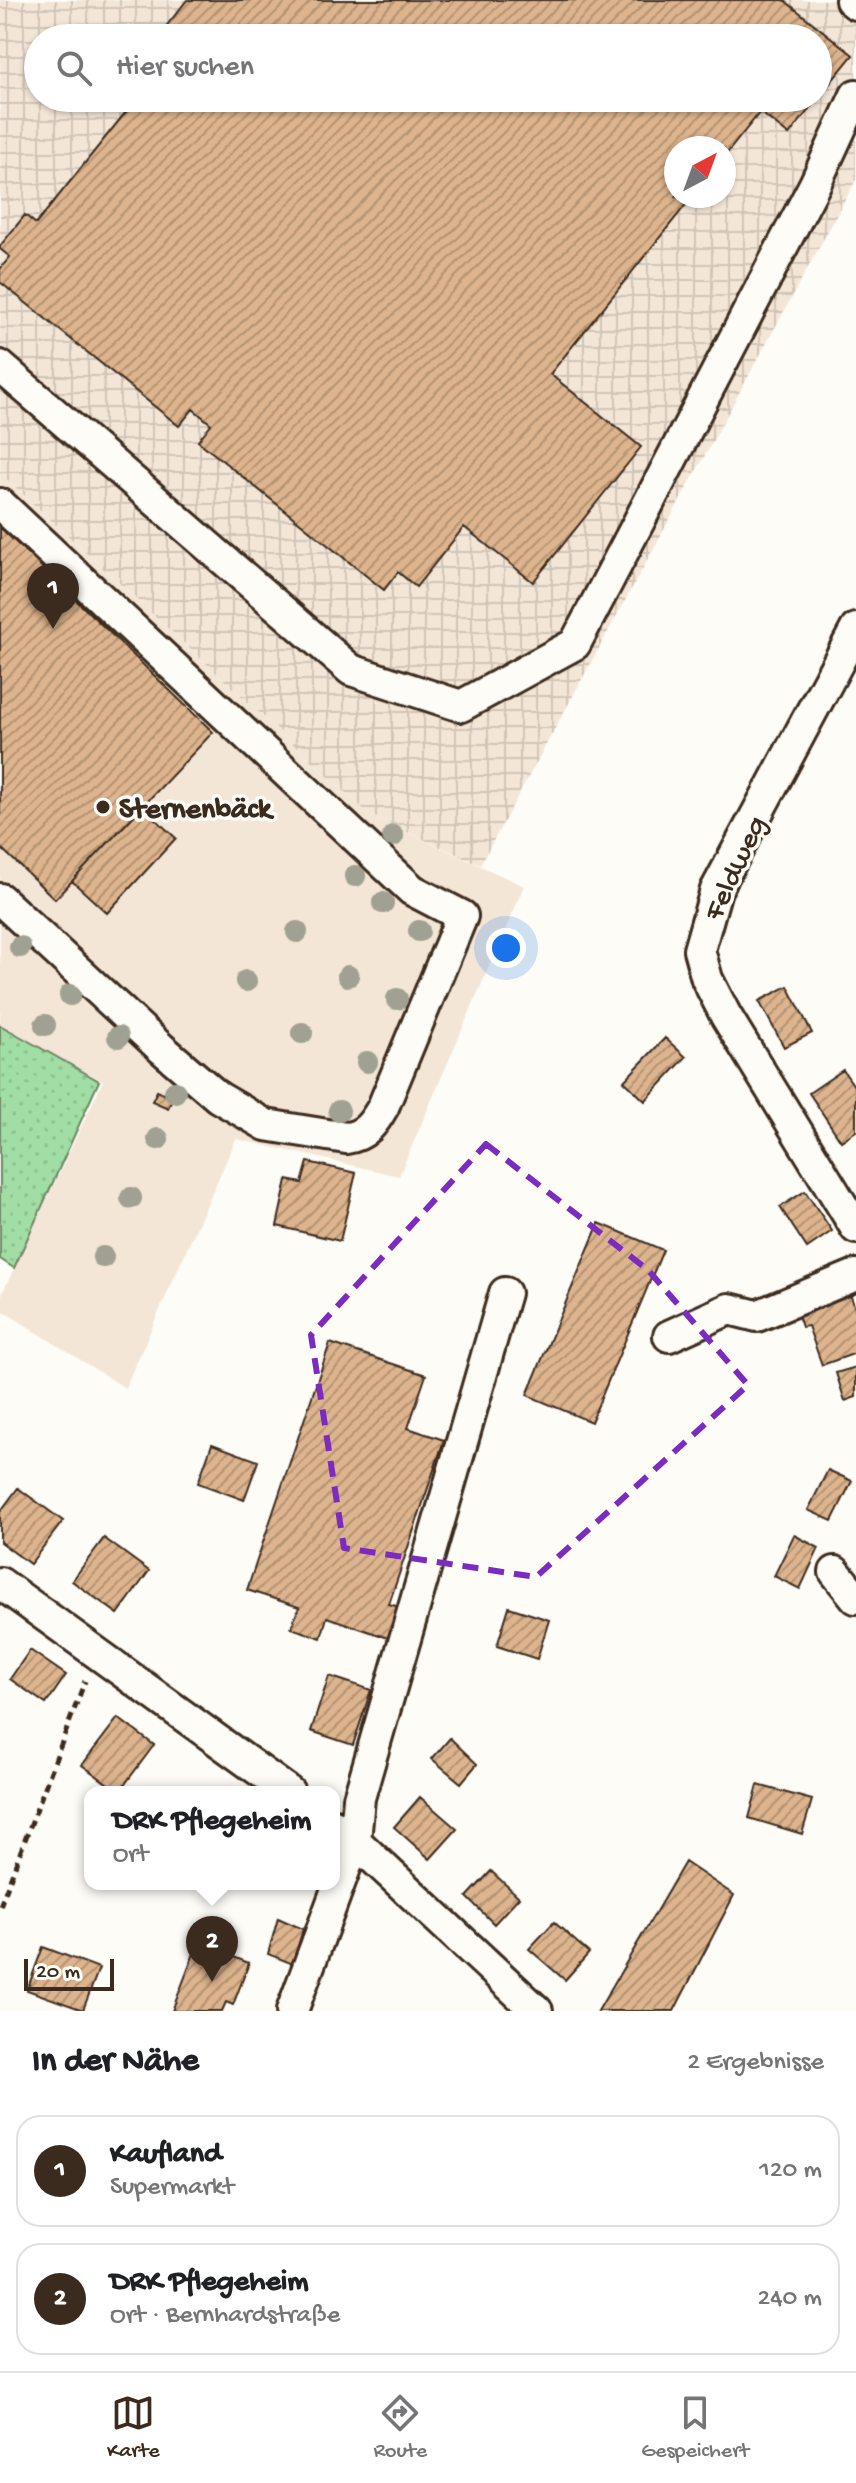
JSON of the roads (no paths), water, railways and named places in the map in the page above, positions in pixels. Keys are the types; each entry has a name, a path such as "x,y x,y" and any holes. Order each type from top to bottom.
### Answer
{"street":[{"path":"851,0 856,4"},
{"path":"0,366 351,670 461,706 575,644 815,184 856,95"},
{"path":"0,504 412,890 462,916 383,1107 372,1125 346,1138 266,1125 218,1097 0,899"},
{"name":"Feldweg","path":"856,629 716,890 699,950 707,979 726,1016 856,1228"},
{"path":"669,1336 729,1309 757,1316 856,1275"},
{"path":"505,1293 359,1798 345,1833 537,2011"},
{"path":"835,1572 856,1598"},
{"path":"0,1583 281,1786"},
{"path":"292,2011 328,1890"}],"place":[{"name":"Kaufland","path":"53,629"},
{"name":"Sternenbäck","path":"103,807"},
{"name":"DRK Pflegeheim","path":"212,1982"}]}
